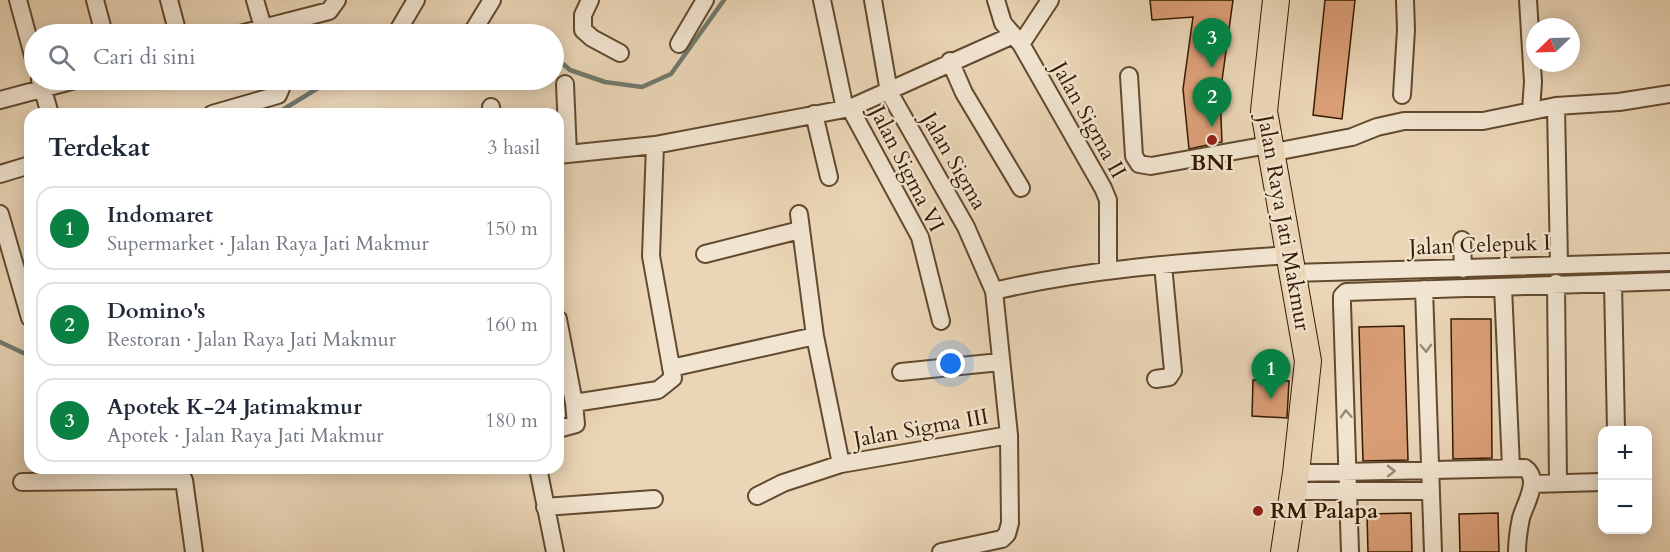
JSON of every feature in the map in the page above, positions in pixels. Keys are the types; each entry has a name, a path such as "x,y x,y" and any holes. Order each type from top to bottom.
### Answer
{"main road":[{"name":"Jalan Raya Jati Makmur","path":"1276,0 1264,97 1269,149 1308,361 1295,482 1284,552"}],"street":[{"path":"18,0 25,24"},
{"path":"95,0 101,24"},
{"path":"169,0 175,24"},
{"path":"255,0 262,24"},
{"path":"402,24 416,0"},
{"path":"478,24 492,0"},
{"path":"590,0 583,15 583,30 592,38 620,52"},
{"path":"680,44 705,0"},
{"name":"Jalan Sigma VI","path":"822,0 847,108 920,237 941,321"},
{"path":"873,0 889,92"},
{"name":"Jalan Sigma II","path":"996,0 1003,23 1016,40 1108,200 1108,270"},
{"path":"564,155 655,145 847,108 889,92 950,61 1016,40 1050,0"},
{"path":"1402,95 1406,30 1405,0"},
{"path":"1528,0 1533,82 1531,110"},
{"path":"287,24 329,11 335,2"},
{"path":"950,61 964,93 1021,188"},
{"path":"1129,76 1134,156 1139,164 1151,166 1352,137 1404,121 1483,121 1556,106 1619,102 1670,94"},
{"path":"564,120 565,84"},
{"path":"0,100 26,90"},
{"path":"44,90 48,108"},
{"path":"227,108 271,90"},
{"name":"Jalan Sigma","path":"889,92 966,226 994,291 1009,435 1010,523 1007,534 1002,539 941,552"},
{"path":"1556,106 1559,264"},
{"path":"814,114 829,177"},
{"path":"574,403 658,390 673,378 651,256 655,145"},
{"path":"0,174 24,167"},
{"path":"0,214 24,297"},
{"name":"Jalan Sigma III","path":"705,254 799,222 815,336 841,464"},
{"path":"1462,240 1463,269"},
{"name":"Jalan Celepuk I","path":"1291,264 1463,269 1670,262"},
{"path":"994,291 1042,279 1108,270 1163,265 1291,264"},
{"path":"1155,379 1169,377 1173,370 1163,265"},
{"path":"1350,552 1342,296 1346,292 1556,283 1670,281"},
{"path":"1556,283 1558,483"},
{"path":"1613,283 1616,426"},
{"path":"1503,287 1511,467"},
{"path":"1424,289 1433,552"},
{"path":"671,368 815,336"},
{"path":"564,350 576,424 564,427"},
{"path":"901,372 1000,362"},
{"name":"Jalan Sigma III","path":"757,496 792,480 841,464 1009,435"},
{"path":"1295,482 1348,481 1430,470 1511,467 1528,470 1532,484 1528,504 1522,516 1517,552"},
{"path":"22,482 184,474 195,552"},
{"path":"538,474 555,552"},
{"path":"1348,481 1430,491"},
{"path":"1532,484 1598,482"},
{"path":"545,507 654,499"}],"building":[{"path":"1150,0 1233,0 1220,95 1222,142 1189,149 1183,89 1193,17 1152,20"},
{"path":"1325,0 1355,0 1342,119 1313,115"},
{"path":"1451,319 1491,319 1492,458 1453,459"},
{"path":"1404,326 1408,460 1363,461 1359,327"},
{"path":"1253,380 1289,381 1287,418 1252,416"},
{"path":"1411,513 1412,552 1368,552 1367,514"},
{"path":"1498,513 1499,552 1460,552 1459,514"}],"waterway":[{"path":"564,65 570,70 605,82 642,87 671,74 724,0"},
{"path":"286,108 315,90"},
{"path":"0,342 24,353"}],"place":[{"name":"Apotek K-24 Jatimakmur","path":"1212,68"},
{"name":"Domino's","path":"1212,127"},
{"name":"BNI","path":"1212,140"},
{"name":"Indomaret","path":"1271,399"},
{"name":"RM Palapa","path":"1258,511"}]}
